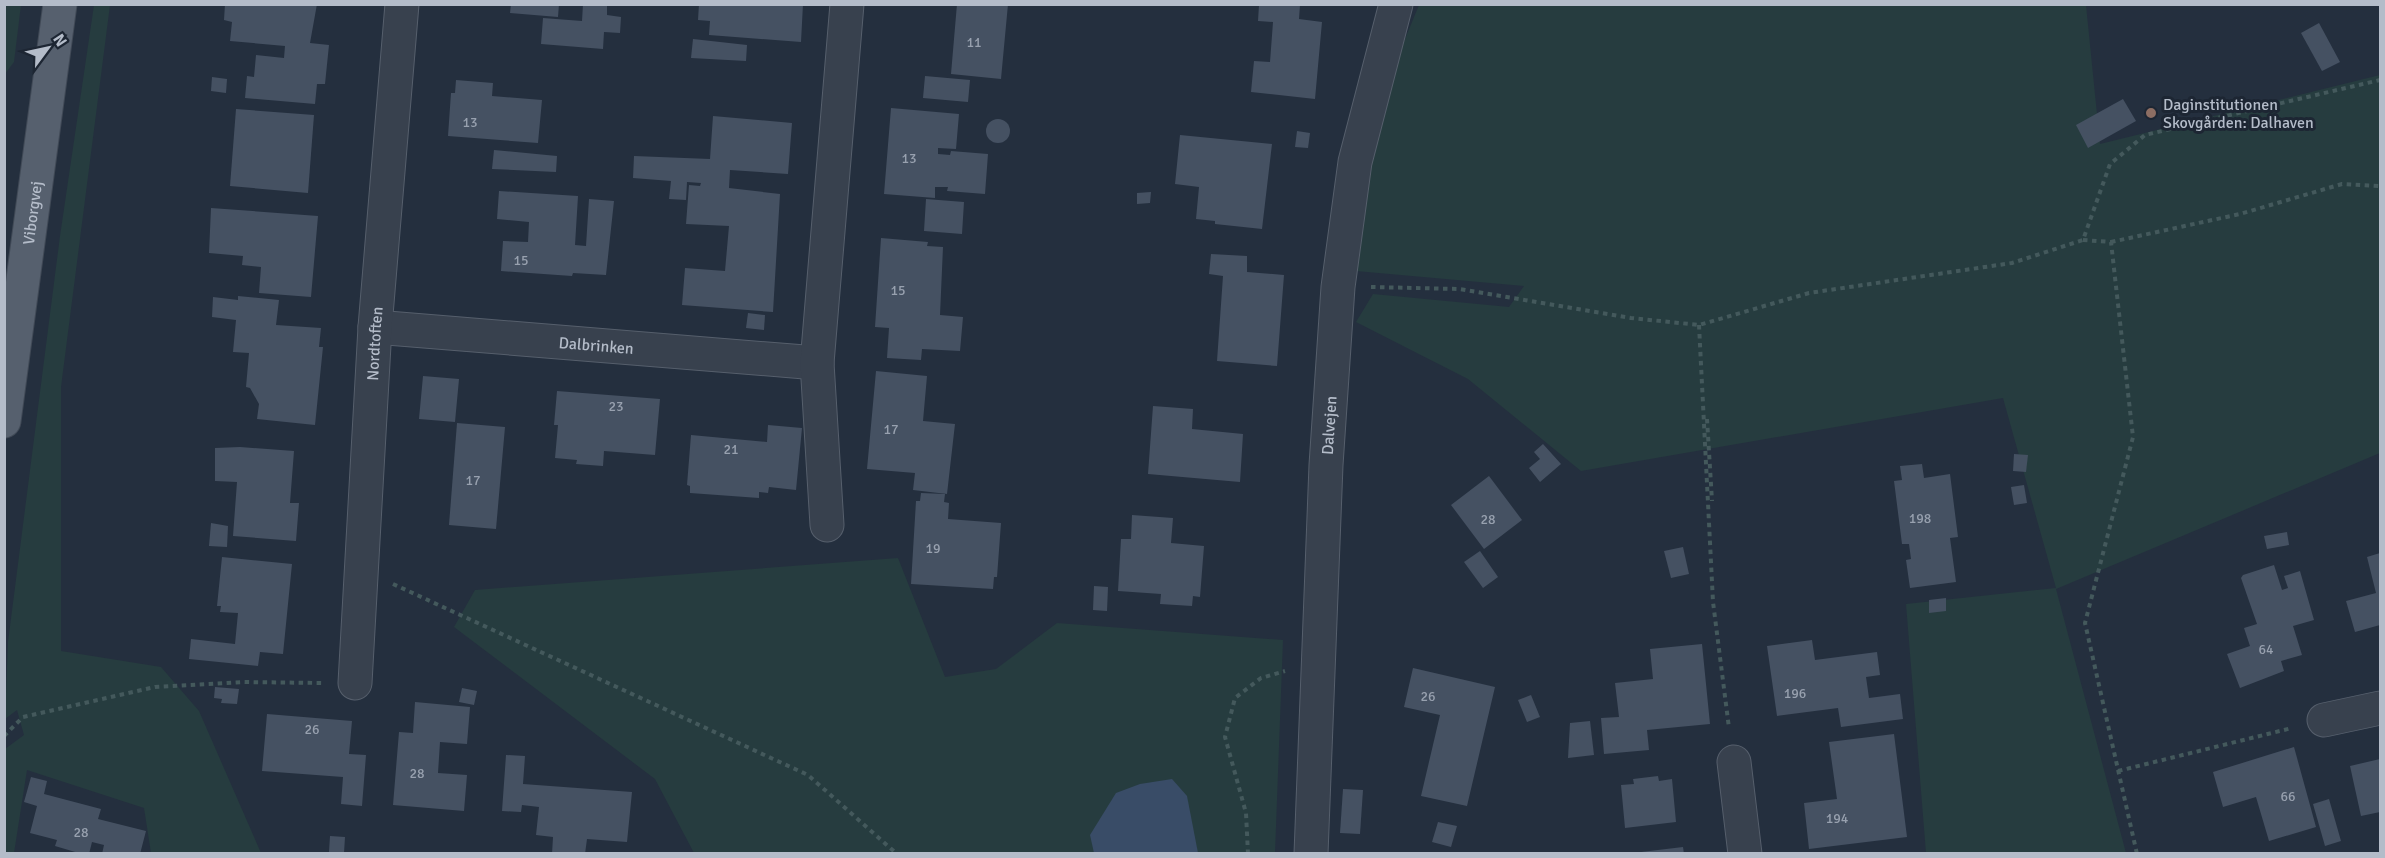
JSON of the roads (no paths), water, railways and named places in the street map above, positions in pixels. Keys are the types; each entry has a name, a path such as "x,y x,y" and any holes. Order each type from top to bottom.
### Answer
{"main road":[{"name":"Viborgvej","path":"4,421 60,4"}],"street":[{"name":"Nordtoften","path":"355,683 375,327 402,4"},
{"path":"827,525 817,363 847,4"},
{"name":"Dalvejen","path":"1311,854 1321,660 1326,465 1338,287 1355,162 1395,4"},
{"name":"Dalbrinken","path":"375,327 817,363"},
{"path":"2324,720 2380,708"},
{"path":"1734,762 1745,854"}],"water":[{"path":"1172,779 1187,796 1198,853 1094,853 1090,835 1116,793 1140,784"}],"place":[{"name":"Daginstitutionen Skovgården: Dalhaven","path":"2151,113"}]}
